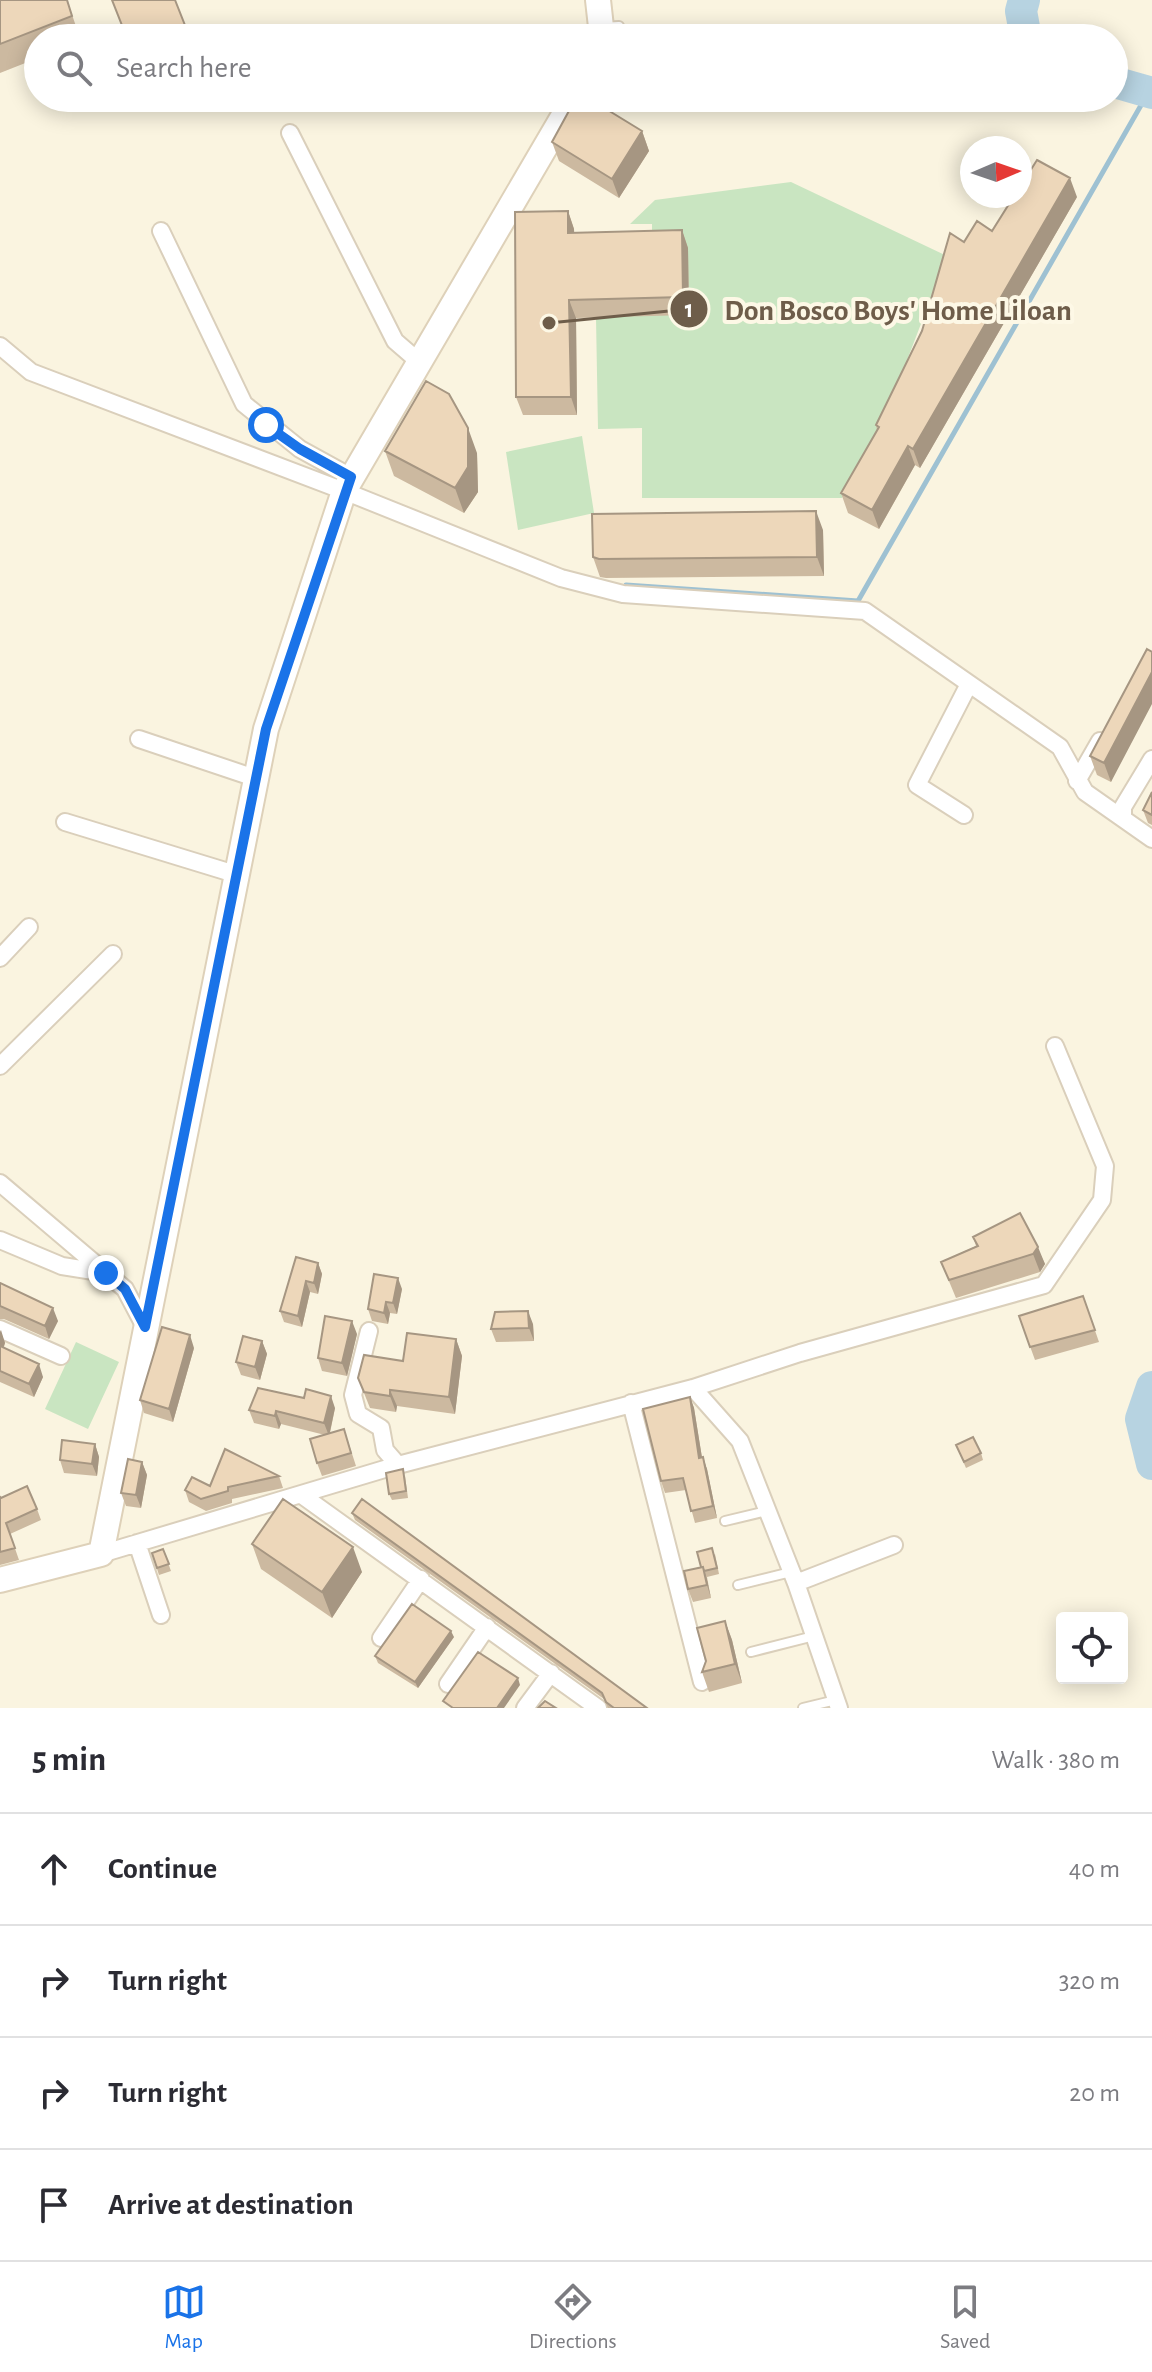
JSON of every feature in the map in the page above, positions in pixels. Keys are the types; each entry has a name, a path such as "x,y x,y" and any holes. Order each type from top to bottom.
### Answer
{"street":[{"path":"598,0 604,24"},
{"path":"101,1554 266,729 348,484 417,360 566,112"},
{"path":"290,133 395,341 417,360"},
{"path":"161,231 244,404 348,484"},
{"path":"0,346 31,372 348,484 561,578 623,594 865,611 1060,747 1085,792 1152,839"},
{"path":"964,815 917,785 969,684"},
{"path":"1077,781 1111,723"},
{"path":"139,739 255,778"},
{"path":"1123,817 1123,807 1152,759"},
{"path":"65,822 235,874"},
{"path":"0,958 29,927"},
{"path":"0,1066 113,954"},
{"path":"0,1580 303,1496 398,1465 693,1388 814,1349 1044,1285 1102,1200 1105,1166 1055,1046"},
{"path":"0,1183 125,1289 145,1327"},
{"path":"0,1240 62,1266 106,1273"},
{"path":"0,1329 61,1356"},
{"path":"369,1331 353,1395 358,1414 381,1428 385,1450 398,1465"},
{"path":"693,1388 740,1441 794,1578 838,1704"},
{"path":"631,1403 702,1682"},
{"path":"303,1496 598,1708"},
{"path":"137,1543 161,1615"},
{"path":"794,1578 894,1545"},
{"path":"381,1638 421,1579"},
{"path":"448,1684 487,1627"},
{"path":"525,1708 551,1673"}],"lane":[{"path":"725,1521 768,1510"},
{"path":"738,1585 794,1578"},
{"path":"751,1652 814,1636"},
{"path":"803,1708 838,1704"}],"green space":[{"path":"791,182 947,256 876,441 842,498 642,498 642,428 598,429 596,318 652,249 652,224 630,224 655,200"},
{"path":"582,436 594,513 518,530 506,452"},
{"path":"76,1342 119,1362 88,1429 45,1409"}],"building":[{"path":"0,0 67,0 72,16 51,24 24,24 24,35 0,44"},
{"path":"112,0 175,0 184,24 121,24"},
{"path":"568,112 611,112 642,131 612,179 552,142"},
{"path":"1037,160 1070,178 913,449 908,446 872,510 841,493 879,427 876,425 922,331 950,233 964,242 977,221 992,231 1006,208 1032,208 1032,168"},
{"path":"568,211 568,233 682,230 683,297 569,300 571,397 516,397 515,212"},
{"path":"426,381 449,394 468,428 468,467 455,488 385,451"},
{"path":"816,511 817,557 593,557 592,514"},
{"path":"1147,649 1152,652 1152,672 1104,763 1090,756"},
{"path":"1152,792 1152,815 1143,810"},
{"path":"1020,1213 1038,1247 1033,1254 949,1280 941,1262 978,1246 973,1237"},
{"path":"296,1257 318,1263 314,1283 306,1281 298,1316 280,1311"},
{"path":"374,1274 398,1278 393,1303 386,1302 384,1313 368,1309"},
{"path":"0,1283 53,1308 45,1326 0,1306"},
{"path":"1083,1296 1095,1330 1030,1347 1019,1316"},
{"path":"528,1311 529,1328 491,1329 495,1312"},
{"path":"325,1316 352,1321 342,1363 318,1358"},
{"path":"162,1327 190,1335 169,1409 140,1400"},
{"path":"407,1333 456,1339 449,1397 390,1390 390,1396 364,1392 358,1378 364,1355 403,1361"},
{"path":"243,1336 262,1341 255,1367 236,1362"},
{"path":"0,1346 39,1364 29,1384 0,1371"},
{"path":"258,1388 304,1398 306,1389 331,1396 324,1423 276,1411 275,1416 249,1410"},
{"path":"690,1397 699,1458 703,1457 713,1506 691,1511 683,1478 661,1481 643,1409"},
{"path":"344,1429 351,1453 317,1463 310,1439"},
{"path":"973,1437 981,1453 964,1462 956,1445"},
{"path":"62,1440 95,1444 92,1464 60,1460"},
{"path":"225,1449 279,1476 228,1487 228,1491 201,1499 185,1490 192,1477 210,1486"},
{"path":"128,1459 142,1462 136,1495 121,1493"},
{"path":"403,1469 406,1491 389,1494 386,1473"},
{"path":"27,1486 37,1509 6,1523 15,1548 0,1552 0,1497"},
{"path":"283,1499 353,1547 322,1592 252,1544"},
{"path":"362,1499 647,1708 614,1708 606,1702 602,1693 352,1513"},
{"path":"712,1548 717,1568 704,1571 697,1552"},
{"path":"163,1549 169,1564 157,1568 152,1553"},
{"path":"703,1567 707,1585 688,1589 684,1571"},
{"path":"412,1604 451,1631 415,1682 375,1656"},
{"path":"725,1621 735,1664 702,1672 706,1661 697,1628"},
{"path":"478,1652 518,1678 497,1708 453,1708 443,1701"},
{"path":"545,1701 556,1708 538,1708"}],"waterway":[{"path":"1023,24 1021,11 1024,0"},
{"path":"1128,86 1152,93"},
{"path":"626,585 858,601 1148,93"},
{"path":"1152,1387 1141,1419 1152,1464"}],"place":[{"name":"Don Bosco Boys' Home Liloan","path":"549,323"}],"route":[{"path":"106,1273 125,1289 145,1327 266,729 351,477 300,449 266,425"}]}
